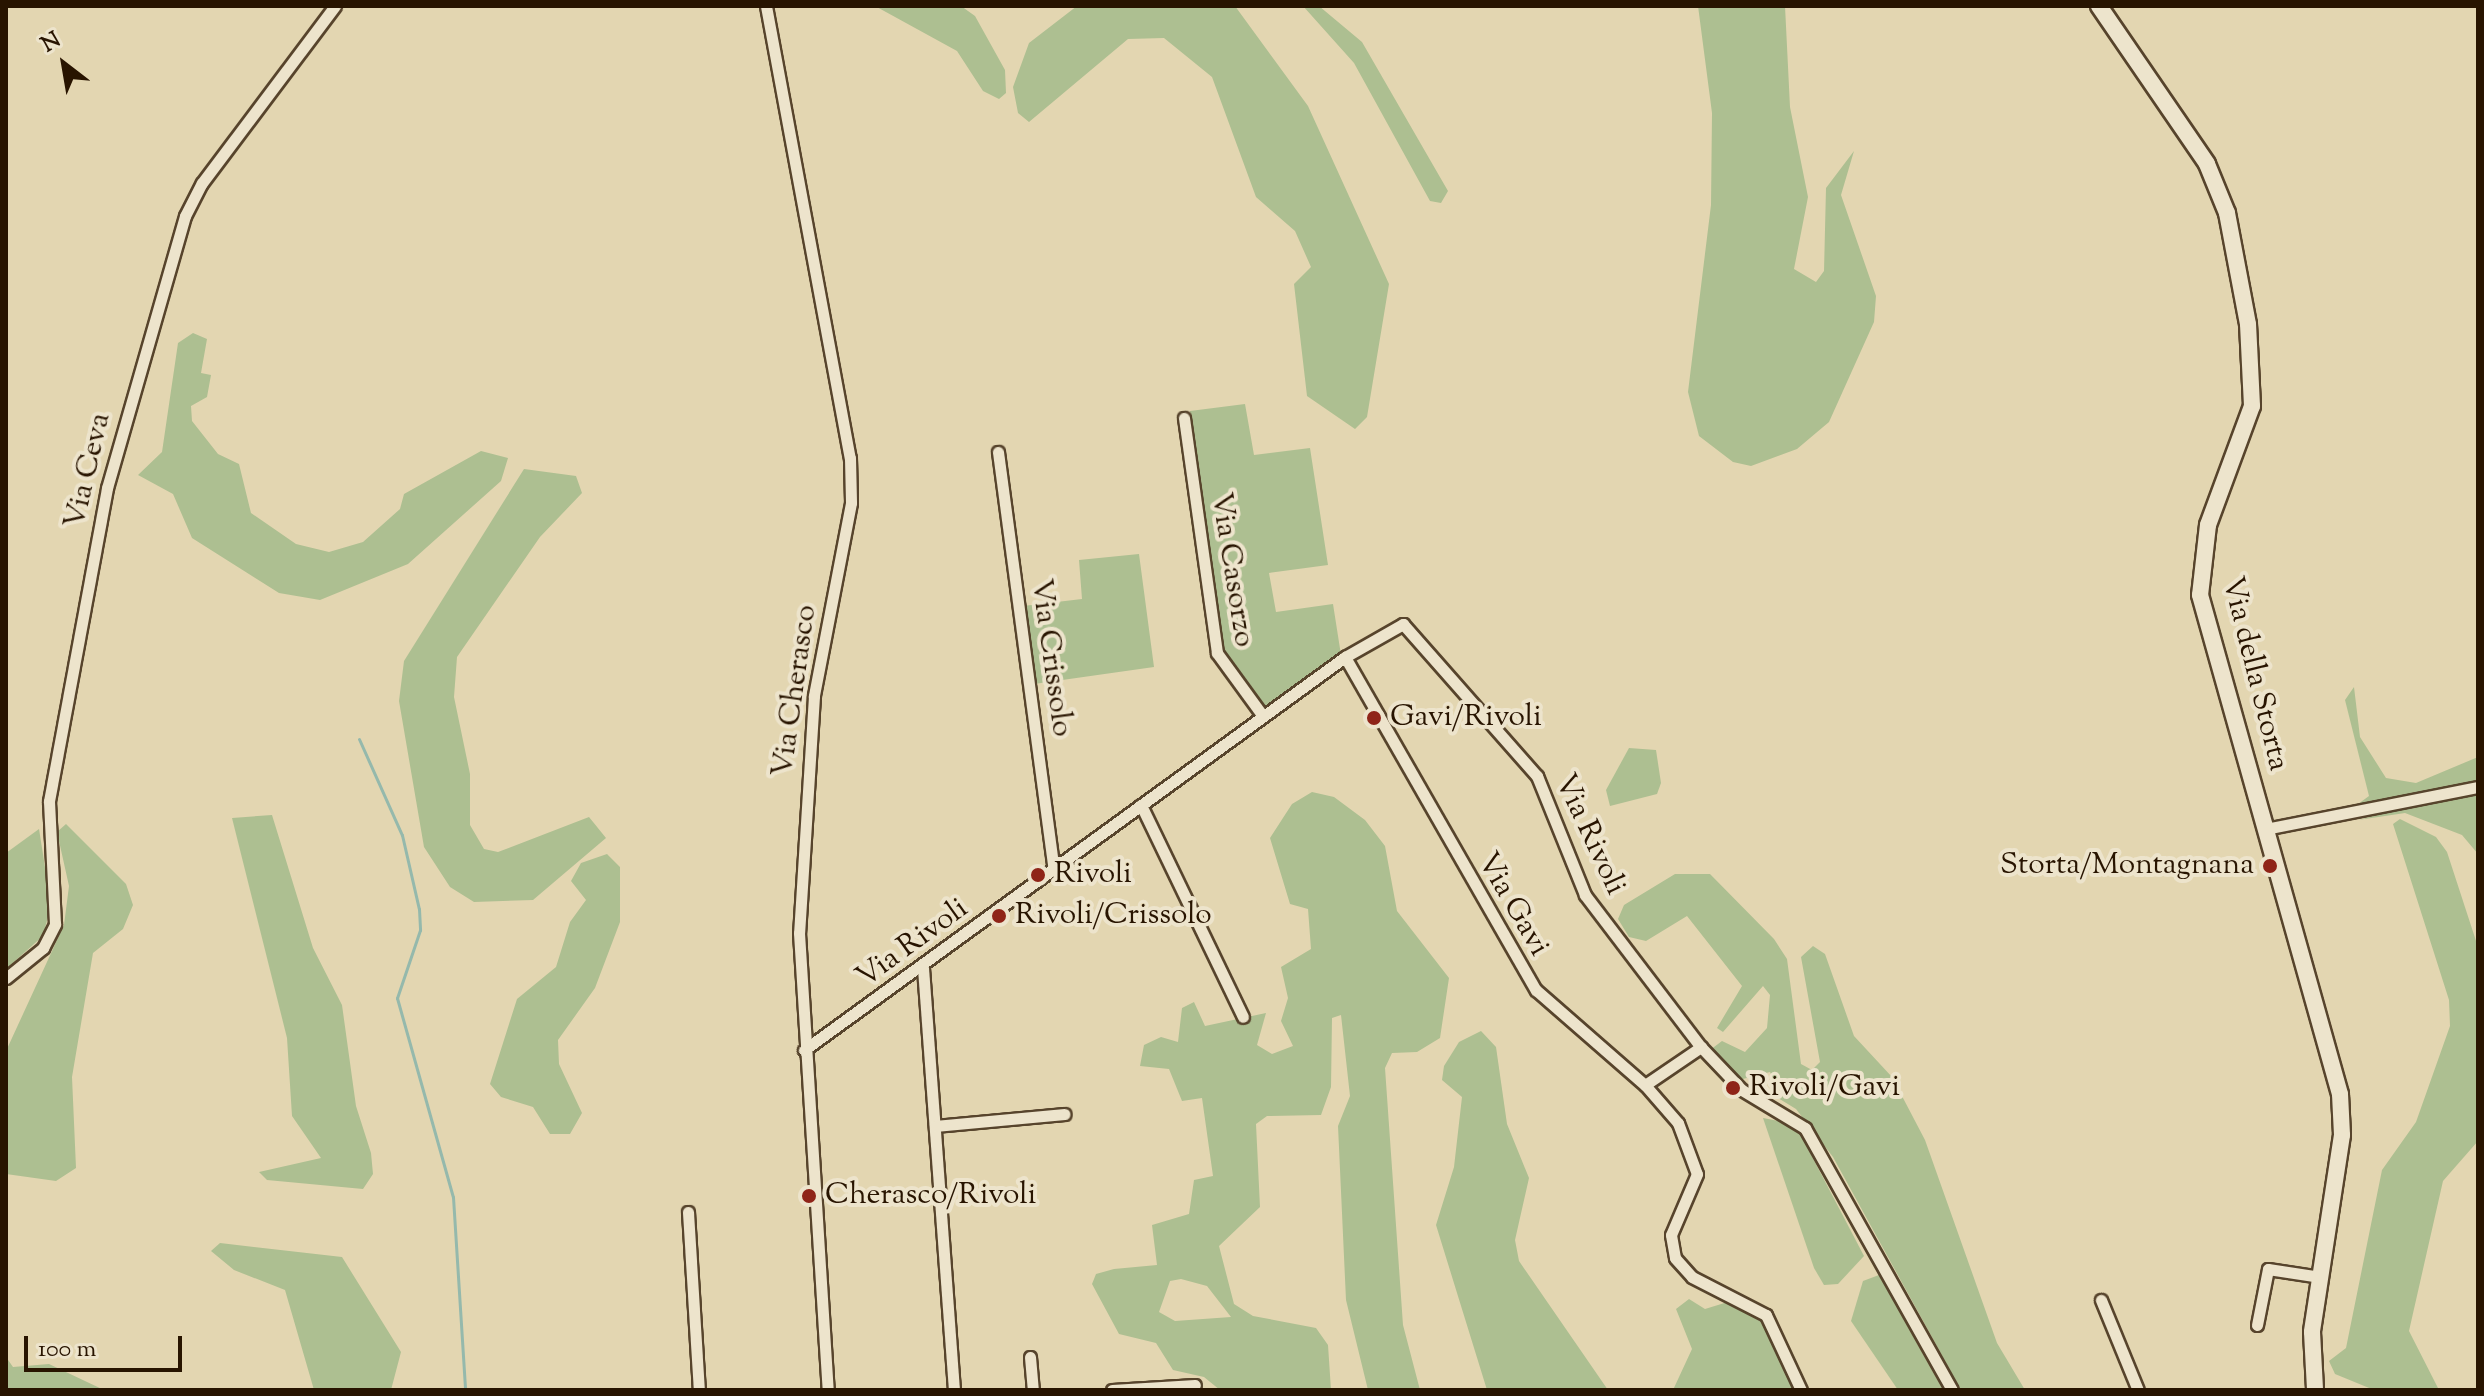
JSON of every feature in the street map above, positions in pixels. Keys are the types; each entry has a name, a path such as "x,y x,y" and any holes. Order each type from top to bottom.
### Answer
{"main road":[{"name":"Via della Storta","path":"2099,6 2192,137 2218,187 2233,241 2253,366 2252,406 2208,525 2198,575 2342,1107 2310,1359 2315,1390"}],"street":[{"name":"Via Ceva","path":"6,978 43,948 55,924 49,801 91,569 107,488 185,216 335,6"},
{"name":"Via Cherasco","path":"766,6 850,458 851,503 814,696 804,822 804,1050 828,1390"},
{"name":"Via Casorzo","path":"1184,418 1217,653 1263,716"},
{"name":"Via Crissolo","path":"998,452 1054,870"},
{"name":"Via Rivoli","path":"804,1050 923,968 1345,657 1392,625 1408,627 1537,776 1585,895 1701,1047 1742,1090 1805,1128 1952,1390"},
{"name":"Via Gavi","path":"1345,657 1529,983 1645,1085 1678,1123 1697,1174 1671,1235 1675,1258 1692,1277 1766,1315 1801,1390"},
{"path":"2265,829 2478,787"},
{"path":"1141,805 1243,1017"},
{"path":"923,968 954,1390"},
{"path":"1645,1085 1701,1047"},
{"path":"935,1126 1064,1114"},
{"path":"688,1212 699,1390"},
{"path":"2257,1325 2268,1269 2320,1277"},
{"path":"2101,1300 2138,1390"},
{"path":"1030,1357 1033,1390"},
{"path":"1112,1390 1195,1385"}],"green space":[{"path":"875,6 961,6 975,16 1005,70 1006,93 999,99 983,91 957,51"},
{"path":"1077,6 1235,6 1308,106 1389,284 1367,417 1355,429 1307,396 1294,284 1311,267 1295,231 1256,197 1212,77 1164,38 1128,39 1029,122 1018,113 1013,87 1029,43"},
{"path":"1303,6 1319,6 1362,42 1448,191 1441,203 1430,201 1354,63"},
{"path":"1698,6 1785,6 1790,107 1808,197 1794,269 1816,282 1824,271 1826,188 1854,151 1841,195 1876,296 1874,322 1829,422 1797,449 1751,466 1733,462 1699,436 1688,392 1711,205 1712,113"},
{"path":"193,333 207,339 201,373 211,375 207,397 191,406 192,421 218,454 239,464 251,513 296,544 329,552 363,542 400,509 404,494 481,451 508,458 501,481 408,564 320,600 279,593 192,538 173,494 138,475 162,452 178,343"},
{"path":"1245,404 1254,455 1310,448 1328,565 1269,573 1276,612 1333,604 1341,655 1264,708 1226,663 1190,411"},
{"path":"524,469 576,476 582,493 540,537 457,657 454,697 470,774 470,825 484,849 498,852 589,817 606,838 533,900 474,902 450,887 424,847 399,701 404,661"},
{"path":"1139,554 1154,667 1034,684 1023,606 1082,599 1079,560"},
{"path":"2354,687 2360,737 2386,778 2416,783 2478,757 2478,781 2358,804 2369,796 2345,700"},
{"path":"1629,748 1656,750 1661,783 1657,794 1610,806 1606,790"},
{"path":"2478,790 2478,854 2462,835 2405,813 2358,820"},
{"path":"1312,792 1334,797 1365,820 1385,846 1397,911 1449,978 1440,1038 1417,1052 1392,1053 1385,1068 1403,1325 1420,1390 1368,1390 1346,1300 1338,1126 1350,1096 1341,1015 1332,1018 1331,1087 1321,1115 1267,1116 1256,1124 1260,1207 1219,1246 1234,1304 1253,1316 1316,1328 1328,1345 1331,1390 1220,1390 1204,1377 1173,1370 1156,1343 1119,1334 1092,1284 1096,1274 1157,1265 1152,1225 1189,1214 1194,1180 1213,1176 1202,1098 1182,1101 1169,1069 1140,1066 1144,1045 1161,1037 1178,1042 1182,1008 1194,1002 1205,1026 1266,1013 1257,1045 1272,1054 1293,1046 1281,1021 1288,998 1281,967 1311,949 1308,909 1290,904 1270,838 1292,804","holes":["1181,1279 1207,1286 1231,1317 1175,1321 1159,1312 1170,1281"]},
{"path":"272,815 313,948 342,1005 356,1106 371,1153 373,1174 363,1189 267,1180 259,1172 321,1158 292,1116 287,1038 232,818"},
{"path":"2400,819 2436,837 2447,852 2478,947 2478,1141 2443,1181 2409,1331 2439,1390 2374,1390 2335,1374 2329,1361 2346,1348 2382,1170 2416,1122 2450,1026 2449,1000 2393,824"},
{"path":"66,824 126,884 133,905 123,929 93,953 72,1077 76,1168 56,1181 6,1174 6,1051 64,925 69,886 57,832"},
{"path":"39,829 51,905 43,936 6,969 6,853"},
{"path":"607,854 620,867 620,922 595,988 558,1040 559,1064 582,1113 570,1134 550,1134 533,1107 501,1097 490,1084 517,999 556,967 570,922 586,900 571,881 581,863"},
{"path":"1675,874 1710,874 1774,939 1787,959 1801,1064 1812,1070 1820,1062 1801,957 1813,946 1825,954 1854,1036 1892,1077 1925,1140 1997,1343 2025,1390 1961,1390 1833,1157 1796,1109 1773,1095 1777,1087 1770,1072 1739,1080 1710,1050 1722,1041 1745,1052 1767,1028 1770,995 1763,986 1723,1032 1717,1028 1742,986 1687,916 1646,941 1629,937 1618,919 1624,905"},
{"path":"1481,1031 1496,1047 1507,1124 1529,1178 1515,1240 1519,1261 1608,1390 1487,1390 1436,1225 1454,1167 1462,1097 1442,1080 1444,1066 1459,1042"},
{"path":"1763,1118 1795,1124 1864,1256 1838,1284 1824,1285 1814,1268"},
{"path":"220,1243 342,1257 401,1352 391,1390 314,1390 285,1290 234,1270 211,1251"},
{"path":"1879,1275 1943,1390 1898,1390 1851,1321 1863,1281"},
{"path":"1689,1299 1705,1309 1731,1301 1760,1313 1798,1390 1673,1390 1692,1349 1676,1309"},
{"path":"6,1357 13,1367 49,1364 104,1390 6,1390"}],"waterway":[{"path":"359,739 402,835 419,909 420,930 397,998 453,1197 465,1390"}],"place":[{"name":"Gavi/Rivoli","path":"1374,718"},
{"name":"Storta/Montagnana","path":"2270,866"},
{"name":"Rivoli","path":"1038,875"},
{"name":"Rivoli/Crissolo","path":"999,916"},
{"name":"Rivoli/Gavi","path":"1733,1088"},
{"name":"Cherasco/Rivoli","path":"809,1196"}]}
